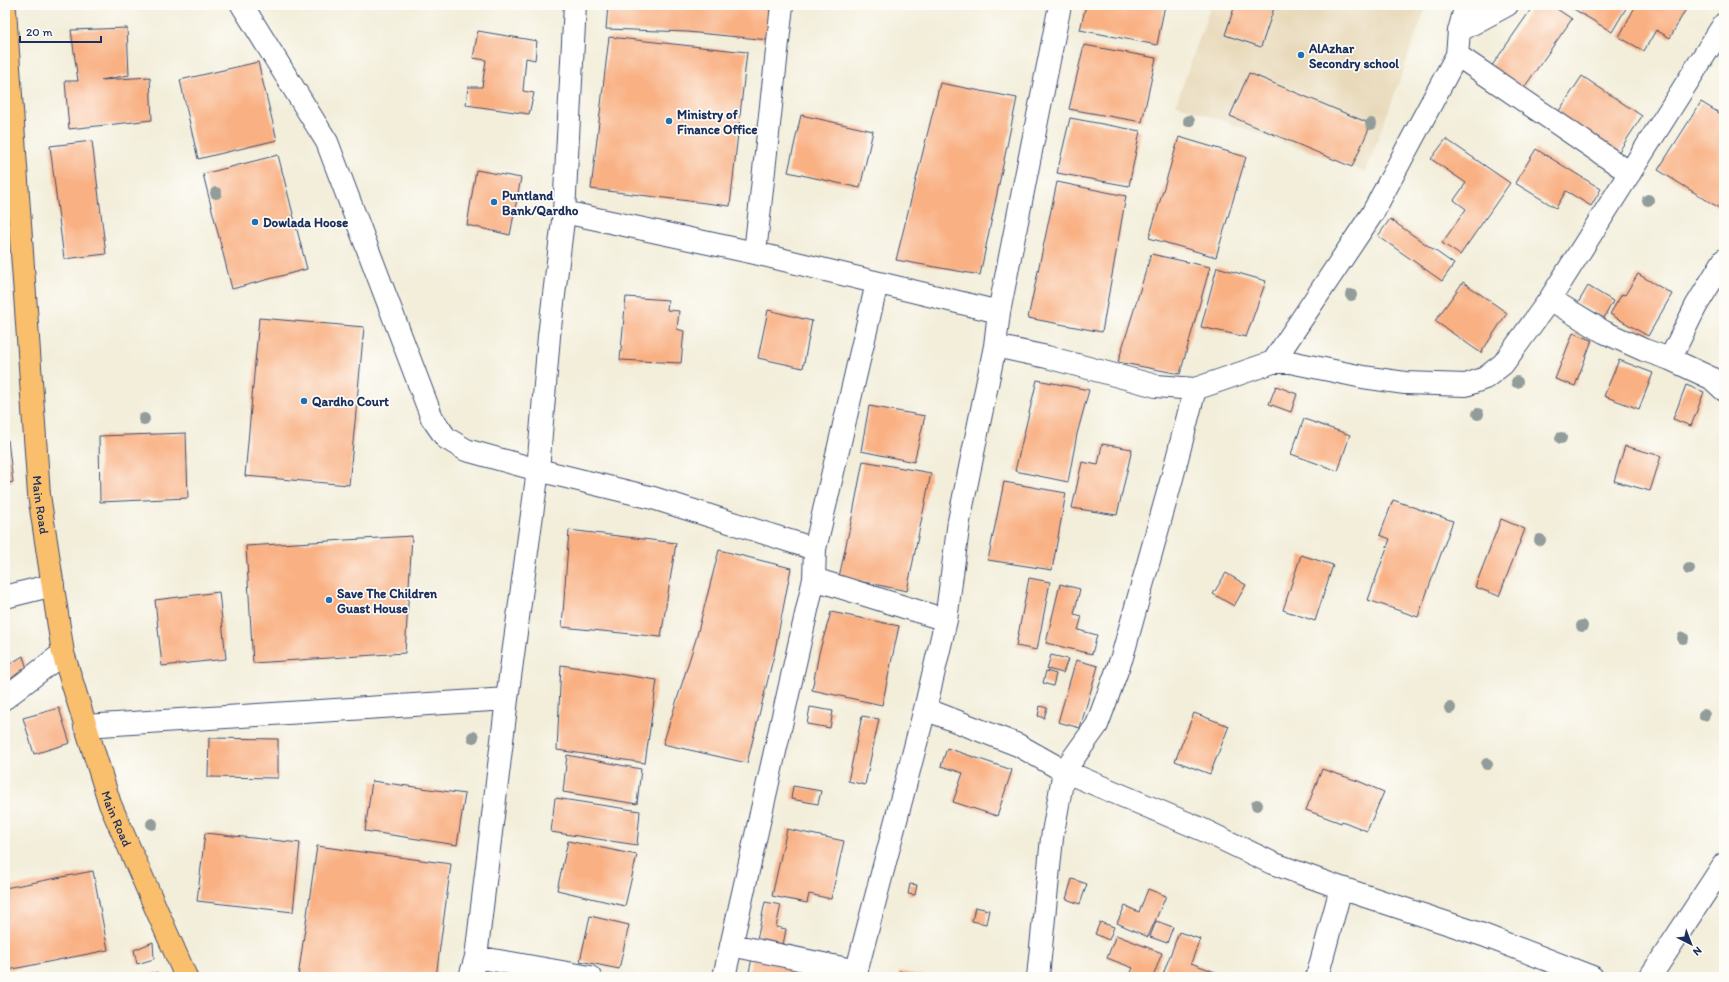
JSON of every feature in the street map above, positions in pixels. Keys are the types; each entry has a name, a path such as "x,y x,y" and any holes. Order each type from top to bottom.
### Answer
{"main road":[{"name":"Main Road","path":"5,10 39,495 63,653 110,804 186,977"}],"street":[{"path":"242,5 327,142 432,418 446,438 466,450 538,470 653,498 815,549"},
{"path":"575,5 564,212 549,336 538,470 506,700 473,967 590,977"},
{"path":"755,253 782,5"},
{"path":"731,945 856,974 925,709 946,620 959,521 995,346 999,312 1060,5"},
{"path":"1273,362 1372,214 1457,55 1459,31 1466,5"},
{"path":"1459,31 1507,5"},
{"path":"995,346 1047,357 1156,386 1195,389 1273,362 1290,362 1363,377 1405,383 1466,385 1485,378 1503,364 1550,299 1724,24"},
{"path":"1457,55 1630,173"},
{"path":"564,212 755,253 999,312"},
{"path":"1670,359 1696,306 1724,260"},
{"path":"724,977 814,579 815,549 877,283"},
{"path":"1550,299 1604,332 1644,350 1670,359 1711,378 1724,390"},
{"path":"1038,977 1052,838 1064,771 1097,725 1122,657 1195,389"},
{"path":"814,579 946,620"},
{"path":"5,597 53,585"},
{"path":"5,698 63,653"},
{"path":"85,726 506,700"},
{"path":"925,709 1018,745 1064,771 1201,829 1272,863 1490,938 1592,977"},
{"path":"1650,977 1724,864"},
{"path":"1317,977 1341,888"}],"shaded area":[{"name":"AlAzhar Secondry school","path":"1211,5 1427,5 1366,172 1176,104"}],"building":[{"path":"608,5 770,5 769,40 687,32 606,29"},
{"path":"1086,5 1165,5 1157,45 1080,30"},
{"path":"1235,5 1275,5 1261,47 1225,35"},
{"path":"1534,5 1551,5 1572,19 1523,89 1491,67"},
{"path":"1567,5 1628,5 1612,32"},
{"path":"1636,5 1688,5 1670,38 1656,30 1644,51 1619,37"},
{"path":"127,28 129,75 101,80 150,77 152,120 69,129 65,81 78,81 71,30"},
{"path":"478,31 537,41 535,60 526,58 523,91 534,93 529,114 466,105 468,87 482,87 486,60 473,58"},
{"name":"Ministry of Finance Office","path":"609,37 747,52 730,206 591,189"},
{"path":"1084,45 1156,58 1142,122 1069,109"},
{"path":"258,62 277,140 198,159 180,80"},
{"path":"1249,73 1371,124 1352,167 1230,116"},
{"path":"1582,76 1642,116 1618,153 1557,114"},
{"path":"940,83 1017,98 980,275 896,260"},
{"path":"1701,102 1724,116 1724,211 1658,170"},
{"path":"801,115 873,131 860,188 788,172"},
{"path":"1070,118 1140,131 1129,186 1057,173"},
{"path":"1179,137 1246,157 1216,257 1149,238"},
{"path":"1446,139 1510,183 1460,255 1442,243 1466,209 1454,200 1466,183 1431,159"},
{"path":"92,141 106,254 64,259 50,146"},
{"path":"1536,149 1601,189 1591,206 1566,191 1556,208 1515,183"},
{"name":"Dowlada Hoose","path":"278,155 307,269 232,289 203,174"},
{"name":"Puntland Bank/Qardho","path":"476,170 521,178 510,235 467,225"},
{"path":"1057,182 1126,196 1102,332 1028,318"},
{"path":"1390,219 1454,264 1442,281 1378,236"},
{"path":"1151,254 1210,267 1180,374 1118,362"},
{"path":"1217,267 1266,281 1246,337 1201,327"},
{"path":"1638,274 1672,294 1648,336 1610,314 1622,294 1625,295"},
{"path":"1463,282 1507,313 1481,353 1435,321"},
{"path":"1588,286 1613,301 1604,318 1578,303"},
{"path":"626,297 668,300 667,310 679,311 677,329 684,331 681,363 620,360"},
{"path":"768,310 812,321 803,368 758,358"},
{"name":"Qardho Court","path":"259,318 364,327 349,485 245,476"},
{"path":"1573,333 1592,340 1575,386 1555,379"},
{"path":"1619,360 1653,373 1639,409 1604,396"},
{"path":"1037,380 1089,390 1077,434 1068,482 1015,471"},
{"path":"1686,385 1704,392 1691,426 1673,419"},
{"path":"1276,386 1297,394 1291,412 1269,404"},
{"path":"869,406 925,416 914,462 861,451"},
{"path":"1304,419 1350,435 1338,471 1291,454"},
{"path":"186,433 188,498 100,502 99,436"},
{"path":"5,440 8,440 13,482 5,484"},
{"path":"1102,444 1132,449 1117,515 1072,508 1082,462 1098,465"},
{"path":"1625,446 1661,456 1650,491 1614,481"},
{"path":"863,461 931,473 907,591 839,577"},
{"path":"1004,482 1066,493 1052,570 988,560"},
{"path":"1393,500 1453,521 1418,617 1368,600 1390,539 1380,535"},
{"path":"1501,519 1525,529 1499,596 1475,587"},
{"path":"569,530 676,543 661,637 562,627"},
{"name":"Save The Children Guast House","path":"412,536 405,653 253,663 246,546"},
{"path":"719,550 791,568 774,655 747,763 663,744 696,639"},
{"path":"1301,555 1333,565 1315,621 1283,610"},
{"path":"5,572 8,585 5,586"},
{"path":"1226,573 1246,585 1234,606 1213,594"},
{"path":"1029,578 1050,582 1037,650 1016,646"},
{"path":"1060,584 1080,589 1074,614 1082,616 1078,630 1097,635 1092,654 1046,643"},
{"path":"219,592 226,659 162,666 155,600"},
{"path":"831,612 899,626 882,705 812,690 819,653"},
{"path":"1051,655 1068,659 1063,673 1047,669"},
{"path":"23,656 30,678 5,692 5,667"},
{"path":"1076,660 1098,666 1080,728 1058,722"},
{"path":"561,665 657,680 645,763 557,750"},
{"path":"1046,671 1056,674 1053,686 1043,683"},
{"path":"1040,706 1047,708 1044,718 1038,716"},
{"path":"810,707 833,711 830,728 807,724"},
{"path":"59,708 70,743 34,754 23,718"},
{"path":"1194,713 1229,726 1210,774 1175,761"},
{"path":"862,716 879,719 865,785 848,781"},
{"path":"209,738 278,739 278,778 208,777"},
{"path":"947,748 1012,770 997,816 953,802 963,773 941,766"},
{"path":"567,755 641,769 637,804 563,792"},
{"path":"1322,769 1358,781 1384,792 1367,831 1342,821 1341,823 1306,810"},
{"path":"372,781 465,794 457,845 365,831"},
{"path":"793,786 821,791 818,804 791,799"},
{"path":"555,798 640,811 637,845 551,832"},
{"path":"787,829 844,841 831,899 809,894 807,903 772,896"},
{"path":"205,833 300,843 293,912 197,901"},
{"path":"568,841 637,855 625,906 557,890"},
{"path":"317,846 451,864 436,977 298,977"},
{"path":"93,871 108,950 8,970 5,952 5,888"},
{"path":"1072,879 1087,884 1080,904 1066,899"},
{"path":"910,884 917,885 915,895 908,894"},
{"path":"1148,889 1166,896 1148,937 1117,923 1125,906 1139,912"},
{"path":"765,902 781,905 776,927 786,929 783,945 757,940"},
{"path":"975,907 989,910 986,924 972,921"},
{"path":"590,916 629,925 619,969 580,961"},
{"path":"1156,921 1173,927 1167,943 1150,937"},
{"path":"1100,922 1114,927 1109,940 1095,934"},
{"path":"1179,932 1200,939 1191,963 1226,976 1162,977"},
{"path":"1116,935 1162,953 1153,977 1129,977 1133,968 1107,958"},
{"path":"153,942 154,959 137,964 134,950"},
{"path":"752,958 827,974 826,977 748,977"},
{"path":"899,971 924,976 924,977 898,977"},
{"path":"157,972 159,977 147,977"}],"place":[{"name":"AlAzhar Secondry school","path":"1301,55"},
{"name":"Ministry of Finance Office","path":"669,121"},
{"name":"Puntland Bank/Qardho","path":"494,202"},
{"name":"Dowlada Hoose","path":"255,222"},
{"name":"Qardho Court","path":"304,401"},
{"name":"Save The Children Guast House","path":"329,600"}]}
